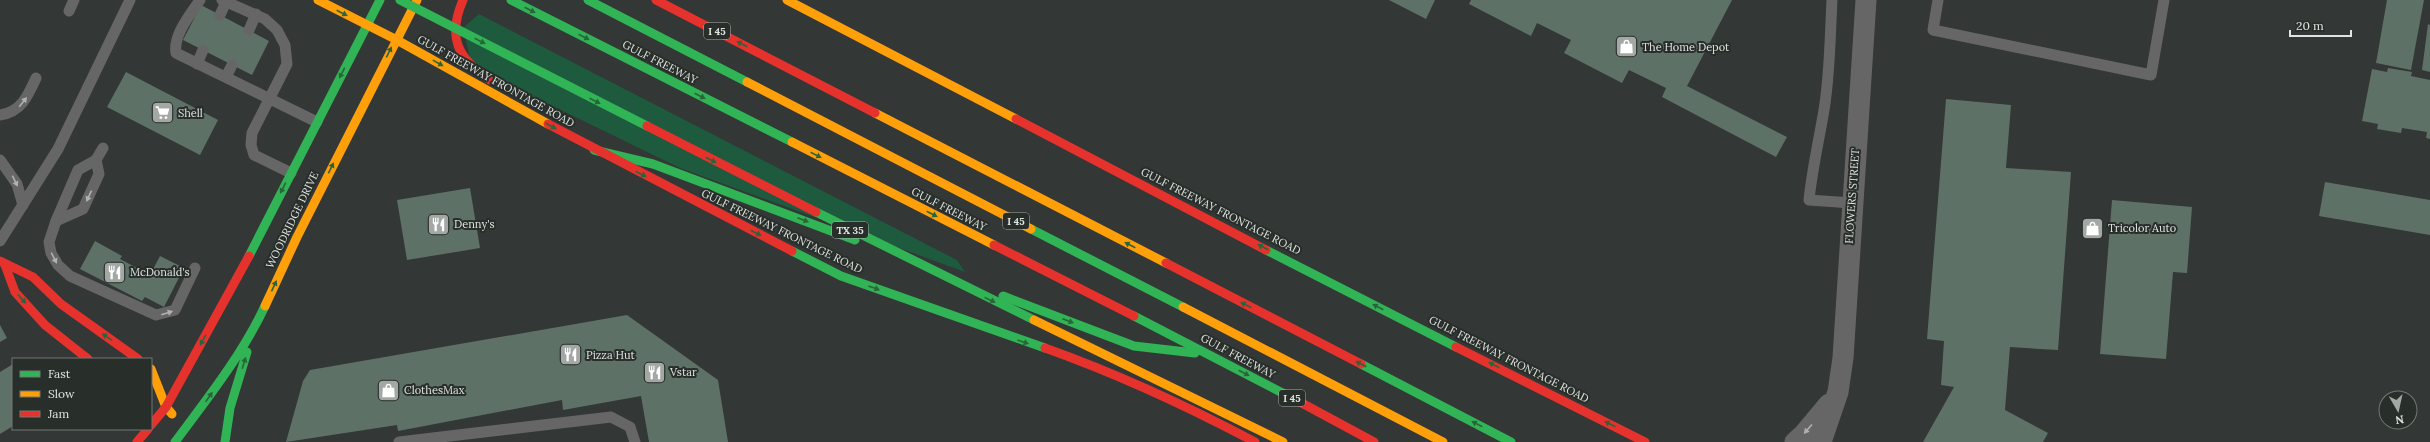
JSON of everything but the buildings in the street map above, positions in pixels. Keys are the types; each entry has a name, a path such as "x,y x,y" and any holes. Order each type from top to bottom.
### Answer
{"main road":[{"name":"GULF FREEWAY FRONTAGE ROAD","path":"318,0 366,26 395,39 594,150 842,276 1087,364 1194,409 1255,442"},
{"name":"WOODRIDGE DRIVE","path":"152,424 166,407 237,280 380,0"},
{"name":"TX 35","path":"400,0 637,123 990,300 1283,442"},
{"name":"WOODRIDGE DRIVE","path":"175,442 188,432 255,328 297,237 395,39 417,0"},
{"path":"463,0 455,15 454,27 456,41 464,58 477,72 509,92 517,106"},
{"name":"GULF FREEWAY","path":"511,0 1210,354 1374,442"},
{"name":"GULF FREEWAY","path":"588,0 1443,442"},
{"name":"I 45","path":"656,0 1511,442"},
{"name":"GULF FREEWAY FRONTAGE ROAD","path":"787,0 1336,286 1645,442"},
{"path":"594,150 660,167 1134,346 1210,354"},
{"path":"2,265 15,292 46,325 87,358"},
{"path":"2,265 33,277 61,304 137,358"},
{"path":"225,442 230,408 255,328"},
{"path":"152,372 166,407 188,432"},
{"path":"152,401 166,407"},
{"path":"137,442 147,430"}],"street":[{"name":"FLOWERS STREET","path":"1821,442 1838,392 1843,358 1866,0"},
{"name":"FLOWERS STREET","path":"1794,442 1820,416 1838,392"}],"lane":[{"path":"69,11 74,0"},
{"path":"0,241 58,149 130,0"},
{"path":"200,0 184,26 175,46 176,53 317,122"},
{"path":"1832,0 1830,54 1824,109 1813,165 1809,200 1852,203"},
{"path":"1938,0 1933,30 2151,75 2164,0"},
{"path":"220,15 224,1 256,14 277,30 285,45 288,64 268,98 252,133 250,145 254,154 291,173"},
{"path":"249,30 256,14"},
{"path":"197,64 203,50"},
{"path":"226,77 232,65"},
{"path":"0,115 15,110 22,105 36,78"},
{"path":"103,148 96,160 78,170 56,221 49,242 51,252 58,265 70,276 145,312 156,315 175,310 194,268"},
{"path":"0,160 17,184 23,205"},
{"path":"56,221 83,209 100,174 96,160"},
{"path":"400,442 611,417 630,427 635,442"}],"green space":[{"path":"479,14 957,260 965,272 680,168 495,78 470,58 463,28"}],"traffic: fast":[{"path":"249,256 380,0"},
{"path":"400,0 647,126"},
{"path":"511,0 792,142"},
{"path":"588,0 747,82"},
{"path":"594,150 653,164 855,240"},
{"path":"816,212 1034,320"},
{"path":"1031,229 1183,307"},
{"path":"1266,250 1456,347"},
{"path":"792,251 841,276 1045,348"},
{"path":"1003,296 1134,346 1195,353"},
{"path":"175,442 235,359 265,306"},
{"path":"1134,316 1298,401"},
{"path":"225,442 230,408 247,352"},
{"path":"1361,364 1511,442"}],"traffic: slow":[{"path":"318,0 395,39 548,124"},
{"path":"265,306 297,237 417,0"},
{"path":"787,0 1016,119"},
{"path":"747,82 1031,229"},
{"path":"875,113 1166,263"},
{"path":"792,142 994,245"},
{"path":"1183,307 1443,442"},
{"path":"1034,320 1283,442"},
{"path":"152,372 166,407 172,414"}],"traffic: jam":[{"path":"463,0 458,13 456,25 458,46 470,63 490,80"},
{"path":"656,0 875,113"},
{"path":"1016,119 1266,250"},
{"path":"548,124 792,251"},
{"path":"647,126 816,212"},
{"path":"994,245 1134,316"},
{"path":"152,424 166,407 249,256"},
{"path":"0,261 33,277 61,304 137,358"},
{"path":"1166,263 1361,364"},
{"path":"5,265 15,292 45,325 87,358"},
{"path":"1456,347 1645,442"},
{"path":"1045,348 1152,391 1255,442"},
{"path":"1298,401 1374,442"},
{"path":"137,442 147,430"}],"place":[{"name":"The Home Depot","path":"1627,47"},
{"name":"Shell","path":"163,113"},
{"name":"Denny's","path":"438,224"},
{"name":"Tricolor Auto","path":"2092,228"},
{"name":"McDonald's","path":"115,272"},
{"name":"Pizza Hut","path":"571,355"},
{"name":"Vstar","path":"655,372"},
{"name":"ClothesMax","path":"389,390"}]}
